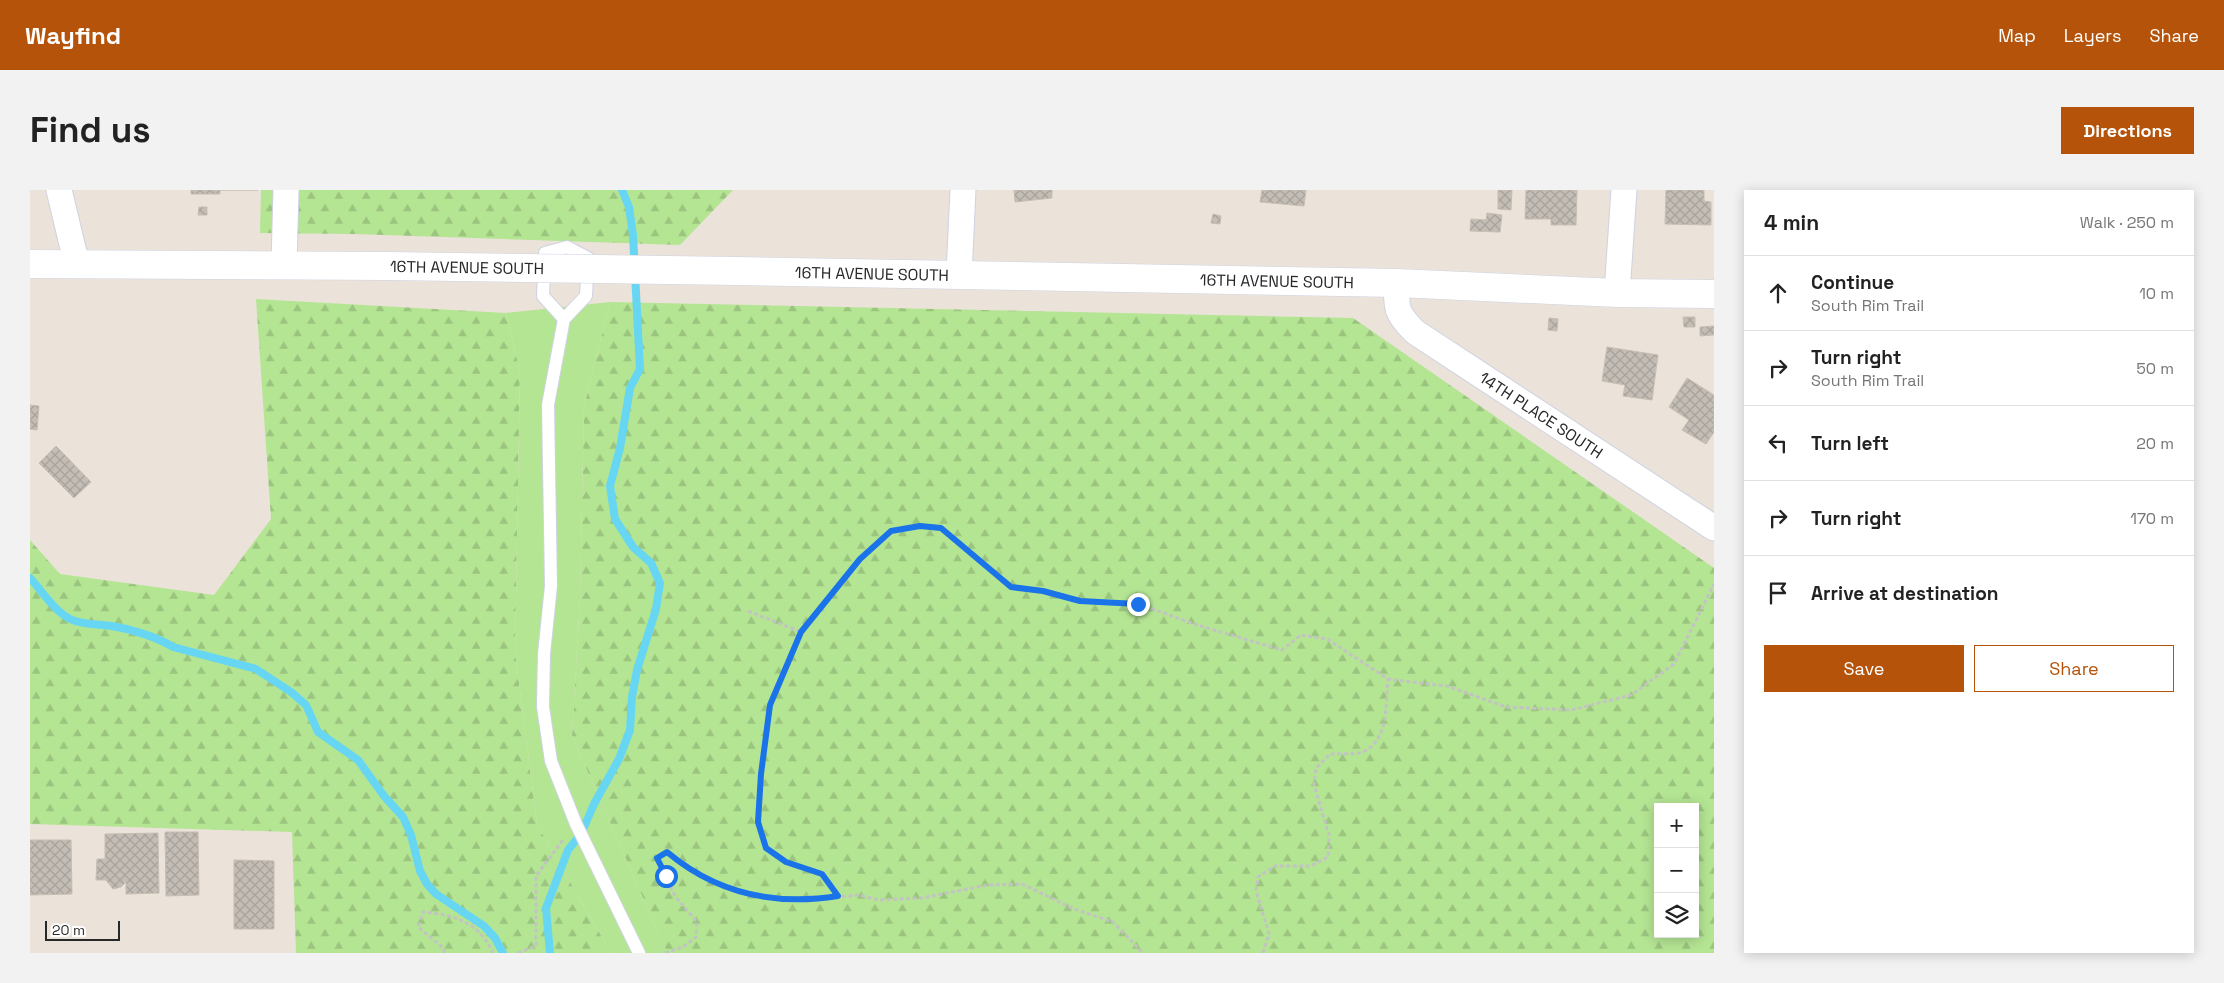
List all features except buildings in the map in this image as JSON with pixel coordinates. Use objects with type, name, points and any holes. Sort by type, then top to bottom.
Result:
[{"type":"main road","name":"16TH AVENUE SOUTH","points":[[30,264],[388,266],[737,271],[1397,283],[1617,293],[1714,294]]},
{"type":"street","points":[[59,190],[77,265]]},
{"type":"street","points":[[284,265],[286,190]]},
{"type":"street","points":[[959,275],[963,190]]},
{"type":"street","points":[[1617,293],[1624,190]]},
{"type":"street","name":"14TH PLACE SOUTH","points":[[1397,283],[1396,307],[1415,332],[1714,528]]},
{"type":"lane","points":[[564,319],[543,296],[545,253],[567,247],[588,258],[586,296],[564,319],[548,405],[551,586],[544,654],[543,707],[551,760],[576,824],[639,953]]},
{"type":"path","points":[[838,896],[822,874],[786,862],[766,848],[758,822],[761,774],[770,705],[801,632],[860,559],[891,531],[920,526],[941,528],[1011,587],[1043,591],[1080,601],[1138,604],[1194,624],[1282,650],[1301,635],[1327,639],[1388,678],[1447,686],[1506,707],[1571,710],[1631,695],[1674,664],[1714,584]]},
{"type":"path","points":[[748,611],[801,632]]},
{"type":"path","points":[[1263,953],[1269,934],[1256,891],[1258,877],[1275,866],[1310,866],[1328,857],[1329,835],[1314,785],[1316,768],[1330,754],[1360,753],[1373,746],[1383,730],[1388,678]]},
{"type":"path","points":[[518,953],[536,946],[536,876],[576,824]]},
{"type":"path","points":[[666,953],[683,947],[696,937],[697,922],[675,896],[657,858],[667,852],[683,866],[741,893],[770,899],[819,899],[859,895],[878,900],[922,898],[1003,883],[1022,884],[1074,909],[1113,922],[1143,953]]},
{"type":"path","points":[[445,953],[442,947],[418,927],[423,912],[439,914],[468,923],[486,938],[493,953]]},
{"type":"green space","points":[[261,190],[733,190],[680,245],[355,234],[260,233]]},
{"type":"green space","points":[[256,299],[506,313],[520,371],[515,652],[537,824],[611,953],[296,953],[292,832],[30,824],[30,540],[60,574],[214,595],[271,519]]},
{"type":"green space","points":[[610,302],[1353,318],[1714,568],[1714,953],[667,953],[572,736],[580,598],[584,406]]},
{"type":"green space","points":[[610,302],[584,406],[580,598],[572,736],[667,953],[611,953],[537,824],[515,652],[520,371],[506,313]]},
{"type":"waterway","points":[[550,953],[546,908],[568,850],[581,834],[594,804],[619,759],[630,730],[632,697],[637,670],[656,609],[660,583],[651,563],[633,547],[615,519],[610,486],[620,448],[630,388],[640,369],[633,235],[629,207],[622,190]]},
{"type":"waterway","points":[[30,578],[54,606],[70,619],[135,631],[173,647],[256,669],[291,692],[306,705],[318,732],[358,760],[384,796],[403,817],[411,835],[420,871],[427,884],[436,894],[484,926],[495,938],[503,953]]},
{"type":"route","points":[[666,876],[657,858],[667,852],[683,866],[741,893],[770,899],[819,899],[838,896],[822,874],[786,862],[766,848],[758,822],[761,774],[770,705],[801,632],[860,559],[891,531],[920,526],[941,528],[1011,587],[1043,591],[1080,601],[1138,604]]}]
